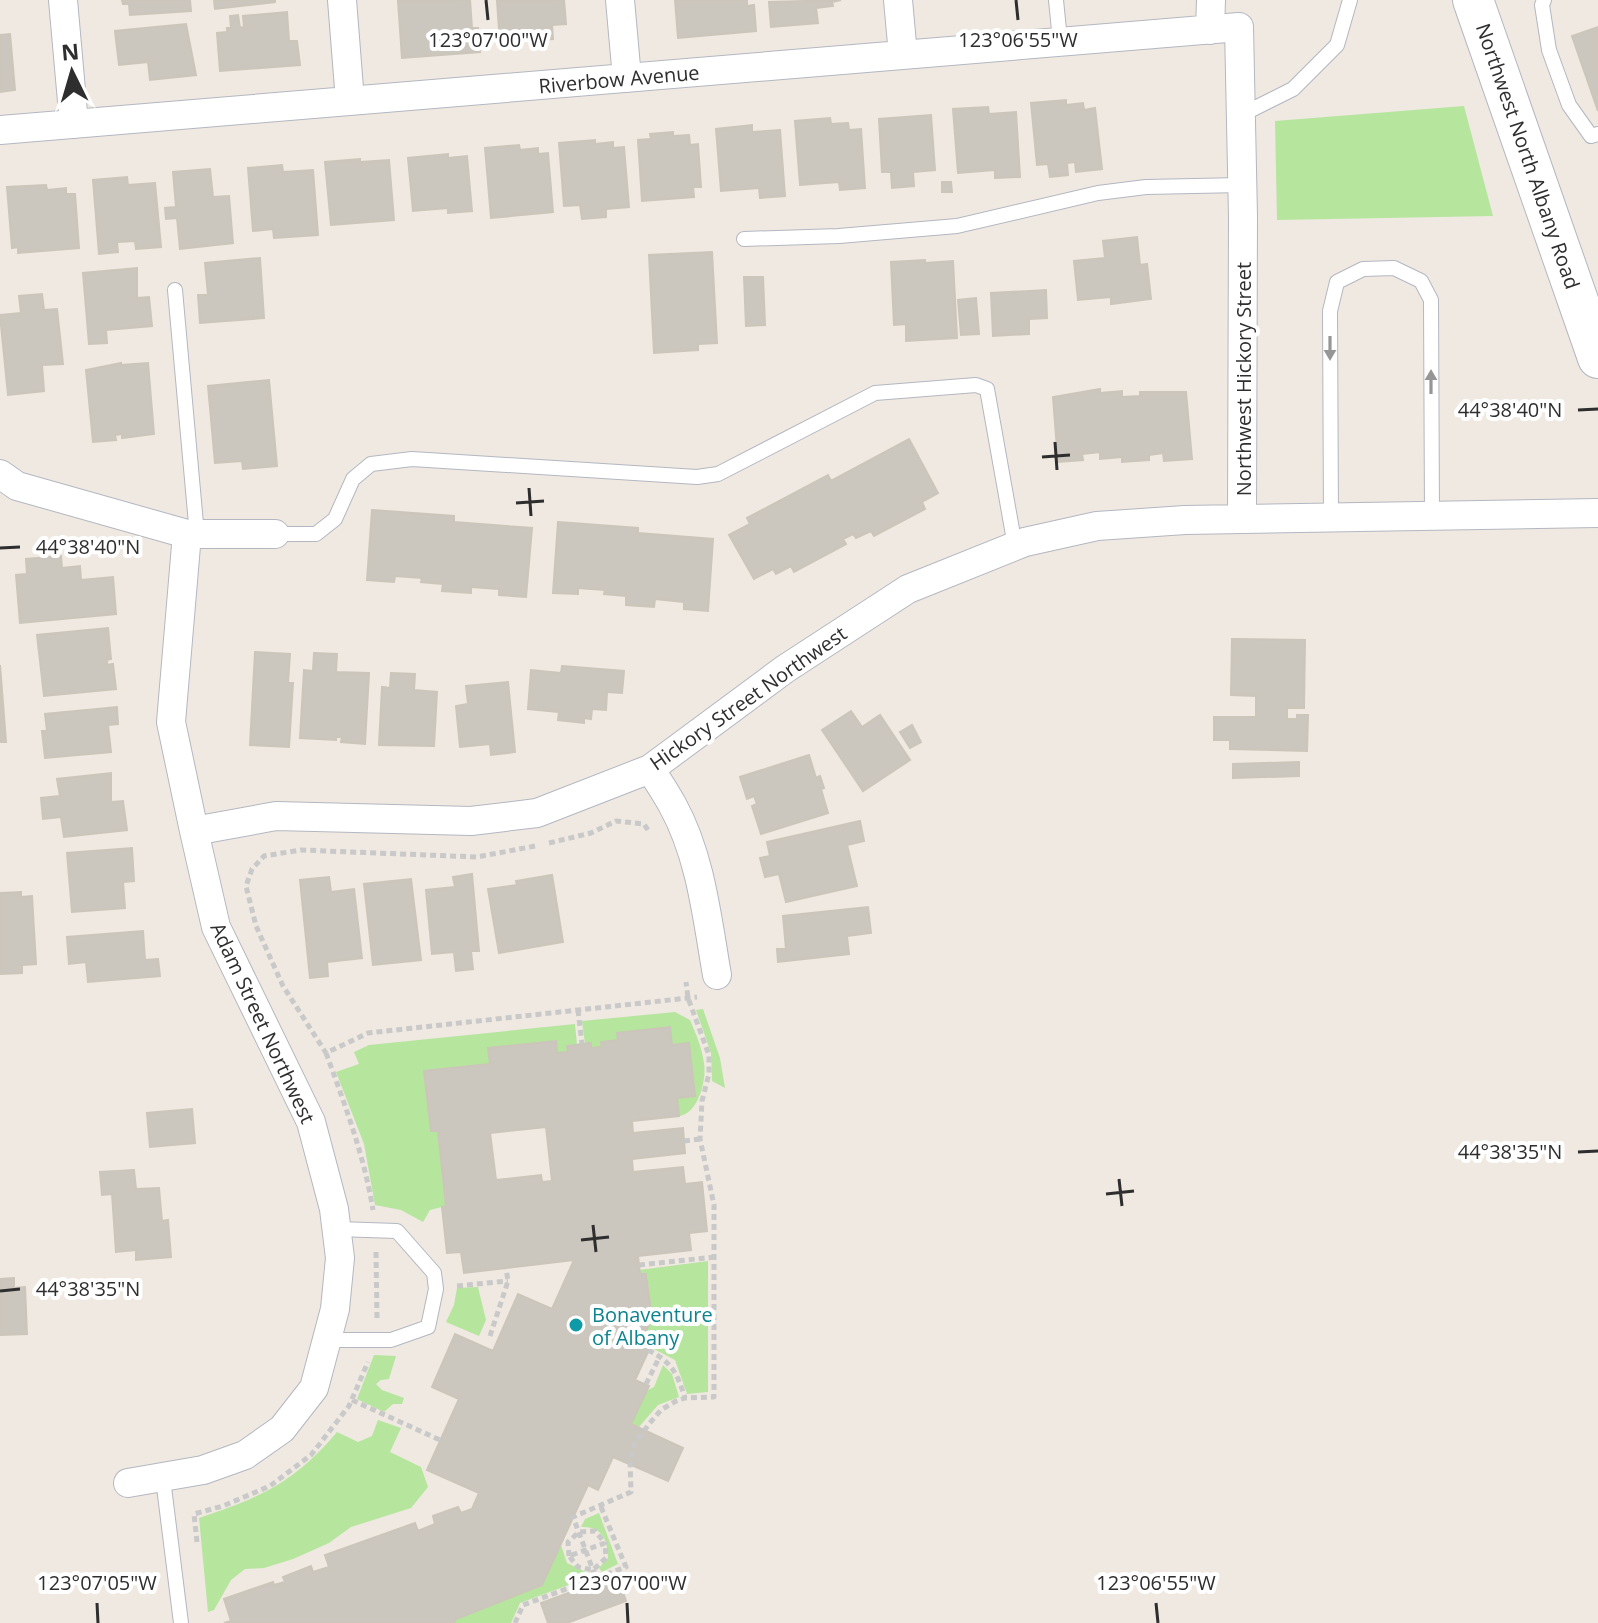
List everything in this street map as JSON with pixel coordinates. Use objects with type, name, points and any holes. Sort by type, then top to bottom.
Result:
[{"type":"main road","name":"Northwest North Albany Road","points":[[1473,0],[1598,358]]},
{"type":"street","points":[[63,0],[74,124]]},
{"type":"street","points":[[342,0],[350,101]]},
{"type":"street","points":[[620,0],[627,78]]},
{"type":"street","points":[[898,0],[903,55]]},
{"type":"street","points":[[1210,30],[1211,0]]},
{"type":"street","name":"Riverbow Avenue","points":[[0,130],[1239,27]]},
{"type":"street","name":"Northwest Hickory Street","points":[[1239,27],[1242,519],[1598,513]]},
{"type":"street","points":[[0,474],[17,486],[192,534],[275,534]]},
{"type":"street","name":"Hickory Street Northwest","points":[[194,831],[276,816],[471,821],[537,813],[650,769],[785,669],[908,589],[1015,546],[1097,526],[1242,519]]},
{"type":"street","name":"Adam Street Northwest","points":[[128,1483],[203,1470],[245,1455],[282,1429],[314,1388],[335,1309],[340,1258],[334,1209],[311,1122],[216,927],[171,722],[192,534]]},
{"type":"street","points":[[650,769],[674,807],[691,849],[703,890],[714,985]]},
{"type":"lane","points":[[1056,0],[1060,40]]},
{"type":"lane","points":[[1241,115],[1293,89],[1337,45],[1350,0]]},
{"type":"lane","points":[[1544,0],[1542,5],[1549,50],[1569,105],[1591,136],[1598,134]]},
{"type":"lane","points":[[744,239],[839,236],[957,226],[1098,193],[1146,187],[1242,185]]},
{"type":"lane","points":[[1331,518],[1330,311],[1337,282],[1363,269],[1394,268],[1421,281],[1431,300],[1432,516]]},
{"type":"lane","points":[[175,290],[192,534]]},
{"type":"lane","points":[[275,534],[316,534],[335,519],[353,479],[371,464],[412,459],[697,477],[718,474],[875,393],[976,385],[987,389],[1015,546]]},
{"type":"lane","points":[[328,1340],[391,1340],[428,1327],[436,1289],[434,1273],[397,1231],[337,1229]]},
{"type":"lane","points":[[163,1479],[181,1623]]},
{"type":"path","points":[[655,840],[644,824],[616,821],[591,833],[477,857],[301,850],[264,856],[252,869],[246,886],[256,926],[283,986],[326,1053],[368,1033],[688,998],[714,985]]},
{"type":"path","points":[[596,1578],[573,1517],[631,1492],[630,1460],[635,1442],[661,1410],[685,1398],[714,1397],[714,1205],[700,1139],[709,1055],[688,998],[685,972]]},
{"type":"path","points":[[578,1009],[582,1044]]},
{"type":"path","points":[[684,1141],[700,1139]]},
{"type":"path","points":[[639,1265],[715,1257]]},
{"type":"path","points":[[490,1336],[508,1281],[506,1268]]},
{"type":"path","points":[[436,1289],[508,1281]]},
{"type":"path","points":[[648,1350],[667,1360],[679,1379],[685,1398]]},
{"type":"path","points":[[646,1384],[660,1356]]},
{"type":"path","points":[[352,1400],[440,1440]]},
{"type":"path","points":[[515,1623],[523,1605],[626,1567],[601,1507]]},
{"type":"path","points":[[595,1531],[605,1543],[606,1558],[593,1570],[578,1567],[569,1556],[568,1542],[579,1532],[595,1531]]},
{"type":"path","points":[[569,1556],[605,1543]]},
{"type":"green space","points":[[1464,106],[1493,216],[1277,220],[1275,121]]},
{"type":"green space","points":[[703,1009],[720,1058],[725,1088],[712,1081],[711,1053],[696,1010]]},
{"type":"green space","points":[[675,1012],[690,1020],[705,1070],[696,1103],[686,1114],[679,1116],[677,1098],[695,1096],[689,1043],[672,1045],[670,1027],[617,1033],[618,1040],[601,1042],[602,1047],[591,1048],[591,1043],[585,1044],[582,1021]]},
{"type":"green space","points":[[575,1024],[577,1045],[567,1046],[568,1052],[557,1053],[555,1041],[488,1048],[490,1064],[424,1071],[431,1131],[438,1131],[446,1206],[430,1210],[423,1222],[401,1210],[375,1205],[364,1144],[336,1072],[359,1064],[354,1052],[369,1045]]},
{"type":"green space","points":[[708,1261],[708,1392],[687,1394],[675,1360],[650,1347],[645,1332],[652,1319],[647,1274],[640,1274],[639,1270]]},
{"type":"green space","points":[[478,1287],[486,1320],[479,1336],[446,1322],[457,1288]]},
{"type":"green space","points":[[374,1355],[396,1356],[389,1379],[376,1384],[382,1390],[404,1398],[402,1404],[393,1404],[384,1412],[357,1399]]},
{"type":"green space","points":[[663,1365],[672,1374],[679,1397],[658,1405],[639,1427],[631,1424],[646,1391],[654,1387]]},
{"type":"green space","points":[[378,1420],[401,1428],[390,1452],[421,1467],[428,1487],[411,1508],[351,1527],[329,1543],[293,1559],[264,1568],[245,1569],[231,1580],[214,1610],[208,1612],[199,1518],[275,1486],[306,1464],[337,1432],[358,1442],[372,1436]]},
{"type":"green space","points":[[599,1513],[618,1564],[602,1572],[599,1568],[608,1558],[605,1540],[598,1531],[581,1527],[585,1519]]},
{"type":"green space","points":[[561,1545],[567,1563],[590,1577],[520,1603],[511,1623],[454,1623],[456,1619],[542,1585]]},
{"type":"building","points":[[122,0],[190,0],[191,11],[130,15],[129,4],[123,4]]},
{"type":"building","points":[[214,0],[275,0],[275,2],[215,9]]},
{"type":"building","points":[[470,0],[472,28],[478,28],[480,52],[402,58],[398,1]]},
{"type":"building","points":[[564,0],[566,24],[552,25],[553,39],[500,43],[497,1]]},
{"type":"building","points":[[675,0],[747,0],[747,6],[754,5],[756,31],[678,38]]},
{"type":"building","points":[[841,0],[832,2],[833,6],[816,8],[818,23],[771,27],[769,2]]},
{"type":"building","points":[[287,12],[289,41],[297,41],[300,65],[220,71],[217,33],[227,32],[227,28],[231,28],[230,16],[238,15],[240,28],[244,27],[243,16]]},
{"type":"building","points":[[186,24],[196,75],[150,80],[148,62],[119,65],[115,31]]},
{"type":"building","points":[[1598,27],[1598,111],[1572,36]]},
{"type":"building","points":[[10,34],[15,90],[0,92],[0,35]]},
{"type":"building","points":[[1066,100],[1066,105],[1083,103],[1084,110],[1095,108],[1102,169],[1076,172],[1075,162],[1067,163],[1068,175],[1050,177],[1048,164],[1037,165],[1031,103]]},
{"type":"building","points":[[988,107],[989,114],[1016,112],[1020,177],[995,178],[995,170],[958,173],[953,109]]},
{"type":"building","points":[[931,115],[935,170],[913,172],[914,186],[892,188],[891,172],[882,172],[879,119]]},
{"type":"building","points":[[830,118],[831,124],[848,123],[849,130],[861,129],[865,188],[840,190],[839,182],[800,185],[795,121]]},
{"type":"building","points":[[752,125],[752,132],[780,130],[785,196],[760,198],[759,188],[721,191],[716,129]]},
{"type":"building","points":[[673,132],[673,136],[689,135],[690,145],[698,144],[701,187],[693,187],[694,197],[642,201],[638,140],[651,139],[650,134]]},
{"type":"building","points":[[595,140],[595,144],[613,142],[613,148],[624,147],[629,207],[606,209],[606,217],[582,219],[580,205],[564,206],[559,143]]},
{"type":"building","points":[[519,145],[520,150],[538,148],[538,154],[548,153],[553,212],[491,218],[485,148]]},
{"type":"building","points":[[448,154],[448,158],[467,156],[472,211],[448,213],[448,208],[413,211],[408,158]]},
{"type":"building","points":[[360,159],[360,162],[389,160],[394,220],[331,225],[325,162]]},
{"type":"building","points":[[282,165],[283,172],[313,170],[318,235],[274,238],[273,229],[253,231],[248,168]]},
{"type":"building","points":[[210,169],[213,197],[229,196],[233,243],[180,249],[177,218],[166,219],[165,208],[176,207],[173,172]]},
{"type":"building","points":[[127,177],[128,185],[155,183],[161,247],[136,249],[135,241],[117,242],[118,252],[99,254],[93,180]]},
{"type":"building","points":[[942,182],[951,182],[952,192],[942,192]]},
{"type":"building","points":[[46,185],[47,190],[66,188],[66,194],[75,194],[79,248],[18,253],[18,247],[12,248],[7,187]]},
{"type":"building","points":[[1137,237],[1140,265],[1147,264],[1151,299],[1111,304],[1111,297],[1078,300],[1074,261],[1105,258],[1103,241]]},
{"type":"building","points":[[712,252],[717,343],[698,344],[698,350],[654,353],[649,255]]},
{"type":"building","points":[[260,258],[264,318],[200,323],[198,295],[208,295],[205,263]]},
{"type":"building","points":[[925,260],[925,263],[953,261],[957,338],[906,341],[906,324],[894,325],[891,262]]},
{"type":"building","points":[[137,268],[137,298],[149,297],[152,326],[106,330],[107,343],[89,344],[83,273]]},
{"type":"building","points":[[744,277],[763,277],[765,325],[746,326]]},
{"type":"building","points":[[1046,290],[1047,318],[1029,319],[1029,334],[993,336],[991,293]]},
{"type":"building","points":[[42,294],[44,310],[57,309],[63,364],[42,365],[44,391],[8,395],[0,315],[21,313],[19,296]]},
{"type":"building","points":[[976,298],[979,334],[961,335],[958,300]]},
{"type":"building","points":[[121,363],[148,363],[154,434],[122,438],[122,434],[115,435],[116,440],[93,442],[86,370]]},
{"type":"building","points":[[269,380],[277,466],[243,469],[242,461],[215,463],[208,386]]},
{"type":"building","points":[[1100,389],[1100,393],[1122,391],[1122,397],[1140,396],[1140,392],[1186,392],[1192,459],[1164,461],[1163,453],[1149,455],[1149,460],[1122,462],[1122,457],[1100,459],[1100,452],[1082,454],[1083,460],[1058,462],[1053,397]]},
{"type":"building","points":[[909,439],[938,493],[922,502],[925,509],[874,536],[871,531],[856,538],[853,534],[843,539],[846,544],[794,572],[791,566],[776,574],[773,569],[754,579],[729,535],[750,524],[747,518],[828,475],[831,481]]},
{"type":"building","points":[[372,510],[454,516],[454,522],[532,528],[526,597],[499,595],[499,589],[471,587],[471,593],[442,591],[443,584],[421,582],[422,578],[395,576],[394,582],[367,580]]},
{"type":"building","points":[[558,522],[638,528],[638,533],[713,539],[708,611],[684,609],[684,602],[655,599],[654,607],[626,605],[626,596],[604,594],[605,590],[578,588],[578,594],[553,593]]},
{"type":"building","points":[[61,556],[62,568],[80,566],[81,580],[113,577],[116,614],[20,623],[16,575],[27,574],[26,559]]},
{"type":"building","points":[[108,628],[111,659],[107,660],[107,665],[113,664],[116,689],[44,696],[37,635]]},
{"type":"building","points":[[1232,639],[1305,640],[1304,708],[1287,708],[1287,719],[1308,715],[1307,751],[1230,749],[1230,740],[1214,740],[1214,717],[1256,717],[1256,696],[1231,695]]},
{"type":"building","points":[[255,652],[290,654],[288,683],[293,683],[289,747],[250,745]]},
{"type":"building","points":[[314,653],[337,654],[336,672],[369,673],[365,744],[341,742],[342,737],[336,737],[336,740],[300,738],[304,670],[313,671]]},
{"type":"building","points":[[0,665],[6,742],[0,742]]},
{"type":"building","points":[[562,666],[624,671],[622,693],[607,692],[606,710],[592,709],[591,719],[584,718],[584,723],[558,720],[559,712],[528,709],[531,670],[561,673]]},
{"type":"building","points":[[391,673],[415,674],[414,690],[437,692],[434,746],[379,745],[382,687],[390,688]]},
{"type":"building","points":[[508,682],[515,752],[491,755],[490,744],[460,747],[456,706],[468,704],[466,686]]},
{"type":"building","points":[[117,707],[118,724],[108,725],[111,752],[45,758],[42,731],[47,731],[45,714]]},
{"type":"building","points":[[851,711],[862,727],[880,715],[910,760],[863,791],[822,730]]},
{"type":"building","points":[[912,725],[921,742],[910,748],[900,732]]},
{"type":"building","points":[[809,755],[816,778],[820,776],[824,788],[821,789],[828,813],[761,834],[752,806],[757,804],[754,796],[747,799],[740,777]]},
{"type":"building","points":[[1299,762],[1299,776],[1233,778],[1233,764]]},
{"type":"building","points":[[111,773],[111,802],[123,801],[127,830],[64,837],[61,817],[43,819],[41,798],[60,796],[57,779]]},
{"type":"building","points":[[860,821],[864,841],[847,845],[857,886],[786,902],[779,874],[765,877],[760,858],[770,856],[767,842]]},
{"type":"building","points":[[132,848],[134,881],[123,882],[125,908],[72,912],[67,853]]},
{"type":"building","points":[[472,874],[479,951],[471,951],[473,969],[456,971],[454,952],[432,954],[426,890],[455,887],[453,877]]},
{"type":"building","points":[[552,875],[563,942],[499,953],[488,889]]},
{"type":"building","points":[[329,877],[331,892],[354,889],[362,958],[327,962],[328,976],[310,978],[300,880]]},
{"type":"building","points":[[411,879],[421,960],[373,965],[364,884]]},
{"type":"building","points":[[21,892],[21,897],[32,896],[36,964],[22,965],[22,973],[0,974],[0,893]]},
{"type":"building","points":[[868,907],[871,933],[847,936],[849,954],[778,962],[777,949],[786,949],[783,916]]},
{"type":"building","points":[[143,931],[145,960],[158,959],[160,976],[88,982],[86,962],[69,964],[67,937]]},
{"type":"building","name":"Bonaventure of Albany","points":[[670,1027],[672,1045],[689,1043],[695,1096],[677,1098],[679,1116],[632,1121],[633,1133],[683,1128],[685,1153],[632,1159],[633,1172],[683,1167],[685,1184],[702,1182],[707,1231],[689,1233],[691,1250],[638,1256],[640,1274],[646,1274],[652,1319],[645,1332],[655,1337],[635,1380],[649,1386],[631,1424],[683,1448],[668,1481],[613,1457],[598,1490],[588,1485],[542,1585],[456,1619],[454,1623],[224,1623],[231,1621],[224,1599],[273,1582],[274,1585],[285,1582],[283,1577],[311,1566],[313,1572],[329,1567],[325,1555],[415,1523],[418,1531],[435,1524],[433,1516],[458,1507],[461,1513],[472,1509],[479,1493],[427,1470],[459,1399],[432,1387],[455,1334],[493,1351],[518,1294],[552,1309],[574,1260],[464,1273],[461,1252],[447,1253],[442,1207],[446,1206],[438,1131],[431,1131],[424,1071],[490,1064],[488,1048],[556,1041],[557,1053],[568,1052],[567,1046],[591,1043],[591,1048],[602,1047],[601,1042],[618,1040],[617,1033]],"holes":[[[546,1127],[552,1181],[542,1182],[541,1175],[496,1180],[490,1133]]]},
{"type":"building","points":[[192,1109],[195,1143],[150,1147],[147,1113]]},
{"type":"building","points":[[134,1170],[136,1189],[159,1188],[162,1221],[168,1220],[171,1257],[136,1260],[136,1250],[116,1252],[112,1194],[102,1195],[100,1172]]},
{"type":"building","points":[[14,1278],[14,1288],[25,1287],[27,1334],[0,1335],[0,1279]]},
{"type":"building","points":[[617,1575],[626,1601],[567,1623],[548,1623],[541,1603]]},
{"type":"place","name":"Bonaventure of Albany","points":[[576,1325]]}]
